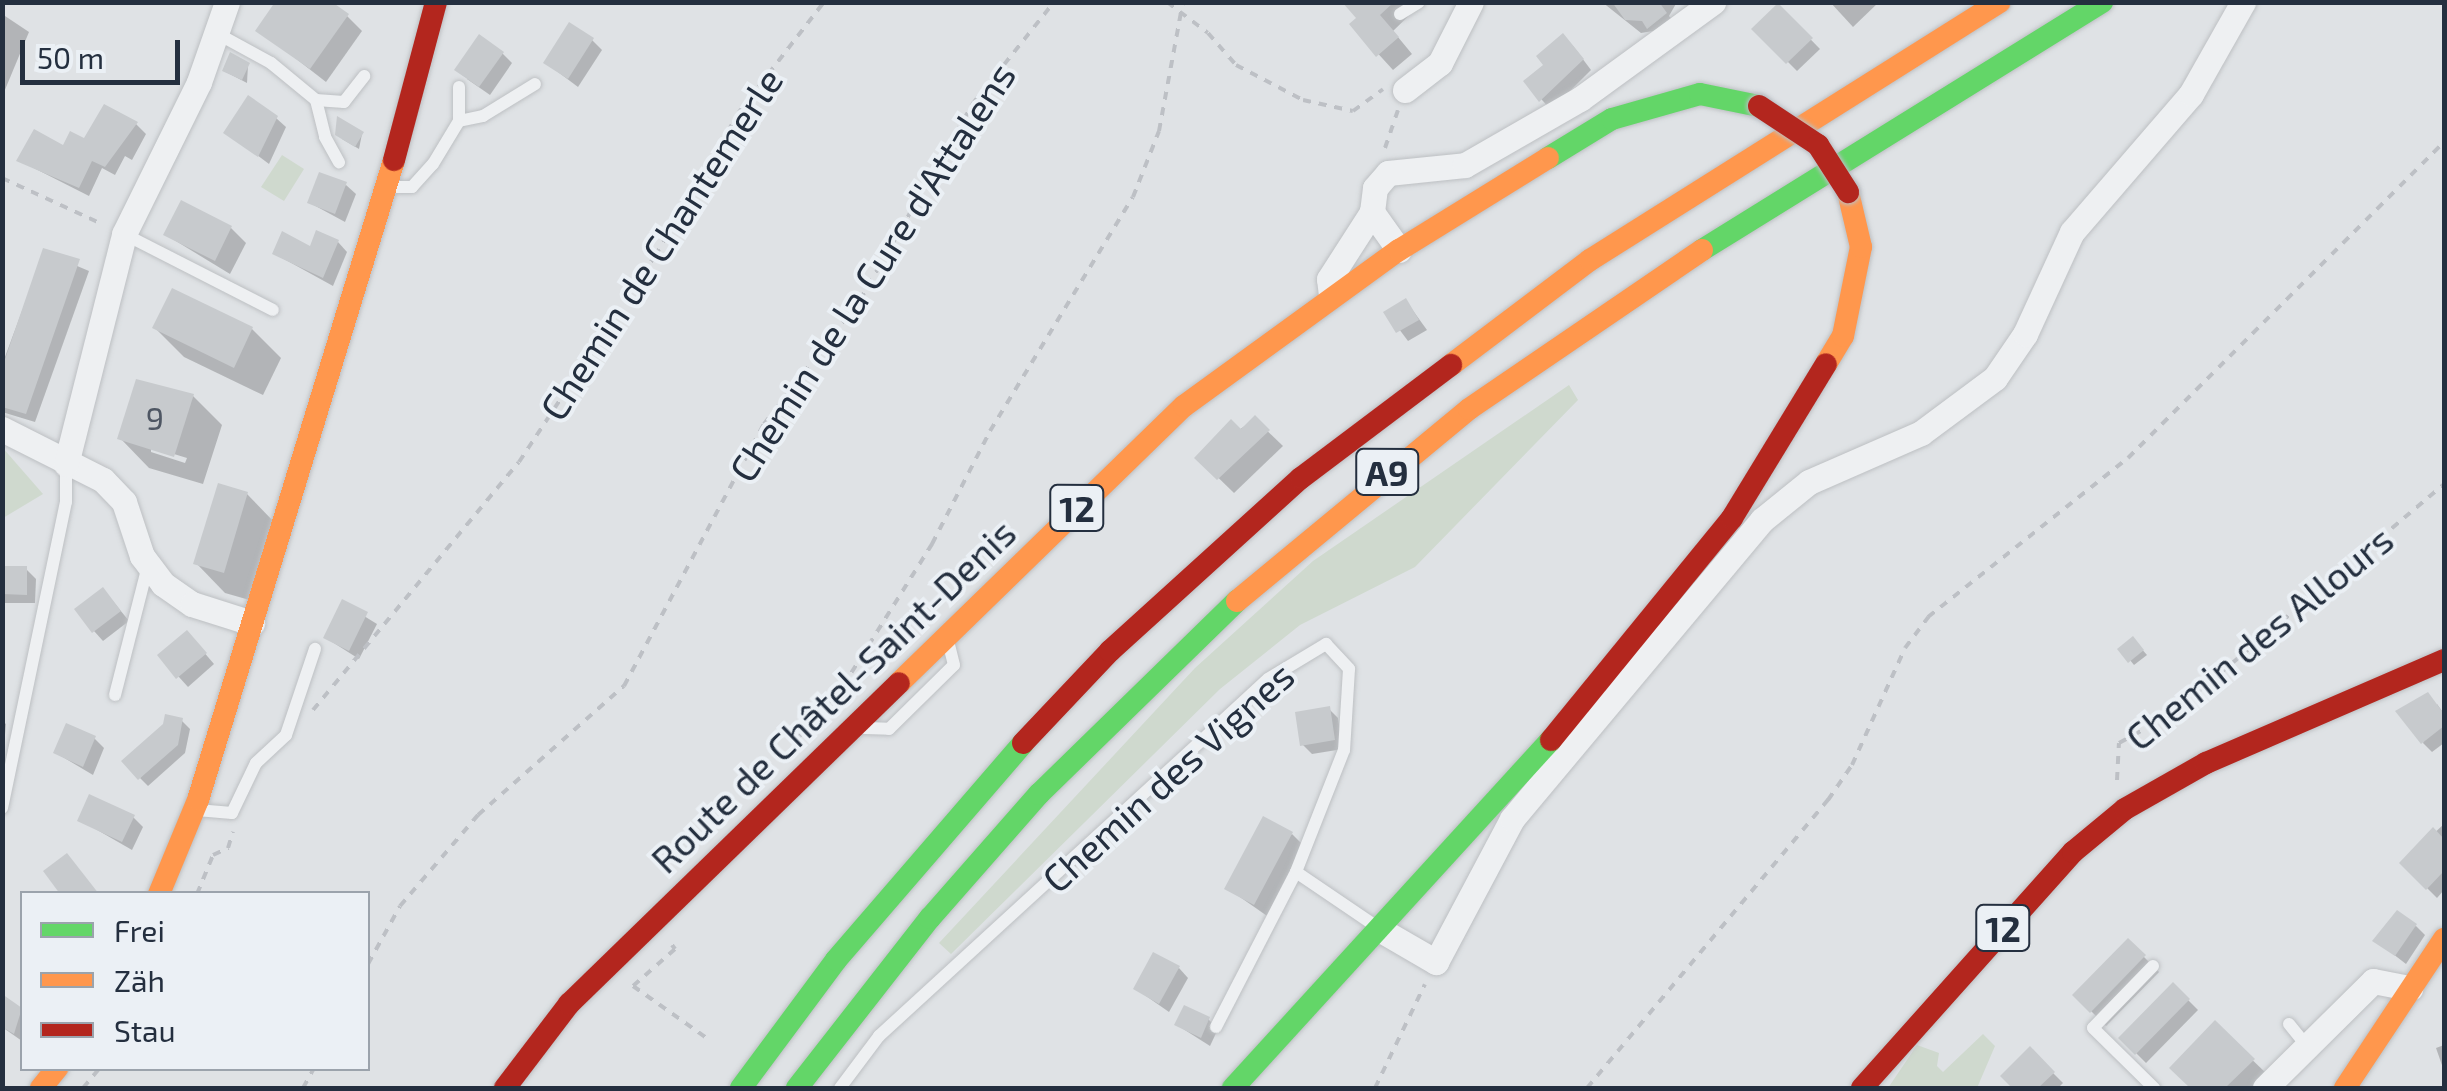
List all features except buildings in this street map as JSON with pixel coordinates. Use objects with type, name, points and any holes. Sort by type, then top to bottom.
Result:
[{"type":"main road","points":[[160,891],[194,810],[386,188],[436,2]]},
{"type":"main road","name":"A9","points":[[740,1088],[846,947],[1016,749],[1170,594],[1301,478],[1590,260],[2000,2]]},
{"type":"main road","name":"A9","points":[[798,1088],[930,918],[1039,794],[1203,631],[1334,516],[1483,399],[1654,280],[2102,2]]},
{"type":"main road","name":"Route de Châtel-Saint-Denis","points":[[505,1088],[569,1004],[1184,406],[1399,250],[1640,106],[1700,94],[1759,106],[1818,145],[1848,192],[1862,247],[1858,288],[1844,336],[1808,404],[1732,518],[1626,654],[1233,1088]]},
{"type":"main road","name":"12","points":[[1862,1088],[2074,852],[2124,809],[2206,763],[2444,660]]},
{"type":"main road","points":[[2345,1088],[2444,940]]},
{"type":"street","points":[[66,464],[118,231],[218,34],[227,2]]},
{"type":"street","points":[[1405,90],[1440,63],[1471,2]]},
{"type":"street","points":[[1331,296],[1329,279],[1372,212],[1375,188],[1388,173],[1465,164],[1580,100],[1713,2]]},
{"type":"street","points":[[1379,929],[1436,962],[1512,819],[1762,520],[1809,482],[1921,433],[2005,366],[2072,232],[2190,94],[2243,2]]},
{"type":"street","points":[[1372,212],[1399,250]]},
{"type":"street","points":[[2,430],[102,480],[124,502],[148,566],[192,604],[252,622]]},
{"type":"street","points":[[2265,1088],[2373,981],[2410,988]]},
{"type":"lane","points":[[1400,14],[1418,2]]},
{"type":"lane","points":[[218,34],[271,64],[316,100],[344,102],[364,76]]},
{"type":"lane","points":[[459,120],[483,116],[535,84]]},
{"type":"lane","points":[[386,188],[412,187],[459,120],[460,87]]},
{"type":"lane","points":[[316,100],[324,137],[339,162]]},
{"type":"lane","points":[[118,231],[273,310]]},
{"type":"lane","points":[[3,803],[63,518],[66,464]]},
{"type":"lane","points":[[115,695],[148,566]]},
{"type":"lane","name":"Chemin des Vignes","points":[[840,1088],[879,1036],[1216,726],[1268,679],[1326,644],[1349,669],[1344,750],[1296,872],[1216,1027]]},
{"type":"lane","points":[[194,810],[232,812],[256,763],[286,734],[315,649]]},
{"type":"lane","points":[[1296,872],[1379,929]]},
{"type":"lane","points":[[2153,966],[2092,1028],[2154,1088]]},
{"type":"lane","points":[[2289,1024],[2306,1045]]},
{"type":"path","name":"Chemin de Chantemerle","points":[[286,734],[327,698],[535,438],[656,256],[739,112],[824,2]]},
{"type":"path","name":"Chemin de la Cure d'Attalens","points":[[370,960],[400,906],[478,814],[624,686],[764,424],[860,300],[974,102],[1054,2]]},
{"type":"path","points":[[1167,2],[1236,65],[1303,100],[1353,111],[1386,87],[1405,90],[1385,147]]},
{"type":"path","points":[[812,768],[797,739],[843,686],[932,544],[999,416],[1133,197],[1160,130],[1183,2]]},
{"type":"path","points":[[1587,1088],[1852,765],[1906,648],[1928,617],[2128,458],[2444,142]]},
{"type":"path","points":[[2,178],[118,231]]},
{"type":"path","name":"Chemin des Allours","points":[[2124,809],[2113,767],[2119,743],[2172,714],[2444,484]]},
{"type":"path","points":[[198,891],[218,851],[228,848],[232,812]]},
{"type":"path","points":[[652,923],[675,949],[633,986],[711,1041]]},
{"type":"path","points":[[1375,1088],[1436,962]]},
{"type":"shaded area","points":[[282,155],[304,169],[284,201],[261,187]]},
{"type":"shaded area","points":[[1569,385],[1578,400],[1415,567],[1300,625],[1220,689],[951,954],[939,943],[1195,668],[1313,561]]},
{"type":"shaded area","points":[[2,447],[43,494],[3,518],[2,518]]},
{"type":"shaded area","points":[[1983,1034],[1995,1046],[1977,1088],[1888,1088],[1917,1045],[1939,1053],[1937,1066],[1943,1072]]},
{"type":"traffic: fast","points":[[1702,250],[2102,2]]},
{"type":"traffic: fast","points":[[1548,158],[1612,119],[1700,94],[1759,106]]},
{"type":"traffic: fast","points":[[797,1088],[930,918],[1039,794],[1237,601]]},
{"type":"traffic: fast","points":[[1233,1088],[1551,740]]},
{"type":"traffic: fast","points":[[741,1088],[836,960],[1023,743]]},
{"type":"traffic: slow","points":[[1451,365],[1590,260],[2000,2]]},
{"type":"traffic: slow","points":[[899,683],[1184,406],[1399,250],[1548,158]]},
{"type":"traffic: slow","points":[[160,891],[198,800],[394,160]]},
{"type":"traffic: slow","points":[[1826,364],[1843,336],[1861,247],[1848,192]]},
{"type":"traffic: slow","points":[[1237,601],[1469,409],[1702,250]]},
{"type":"traffic: slow","points":[[2345,1088],[2444,939]]},
{"type":"traffic: slow","points":[[41,1088],[55,1071]]},
{"type":"traffic: jam","points":[[394,160],[436,2]]},
{"type":"traffic: jam","points":[[1759,106],[1818,145],[1848,192]]},
{"type":"traffic: jam","points":[[1551,740],[1732,518],[1826,364]]},
{"type":"traffic: jam","points":[[1023,743],[1110,651],[1301,478],[1451,365]]},
{"type":"traffic: jam","points":[[1862,1088],[2073,852],[2125,809],[2206,763],[2444,660]]},
{"type":"traffic: jam","points":[[505,1088],[569,1004],[899,683]]}]
